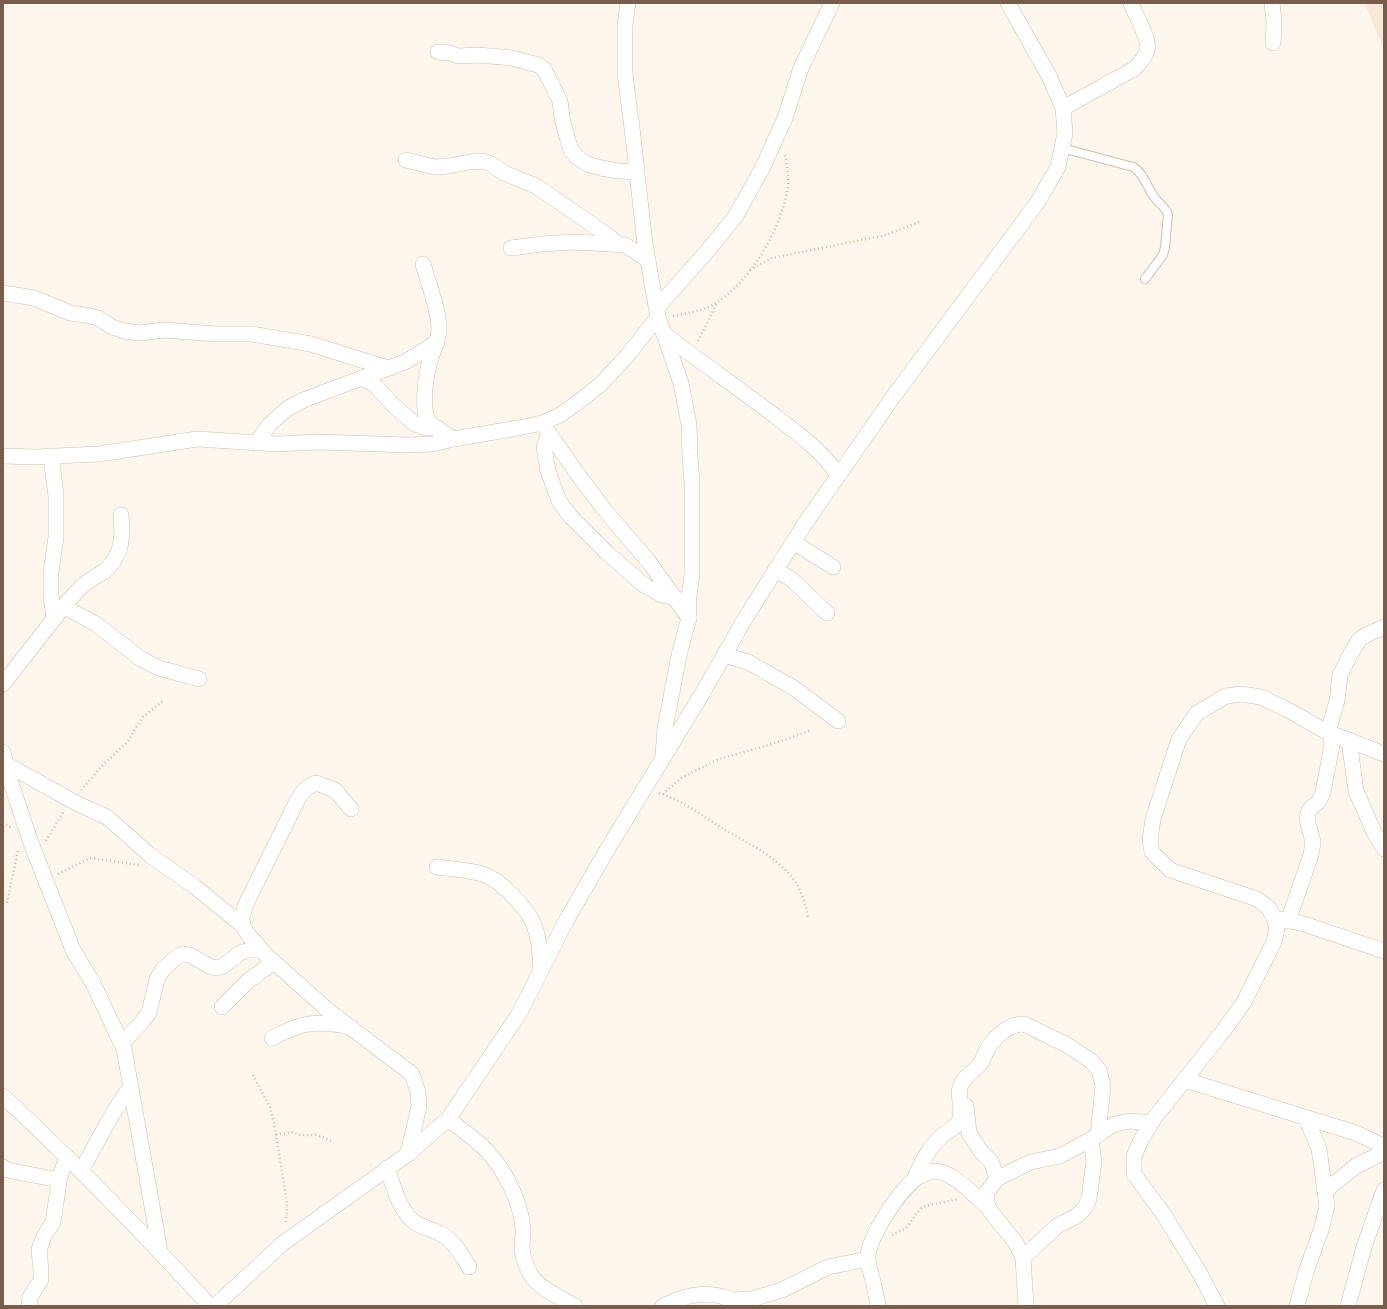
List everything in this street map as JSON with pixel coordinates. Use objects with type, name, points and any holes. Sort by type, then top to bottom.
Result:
[{"type":"street","points":[[628,3],[625,74],[645,244],[659,320],[681,383],[689,425],[692,482],[692,574],[689,597],[689,618],[680,651],[665,728],[663,758]]},
{"type":"street","points":[[3,456],[100,454],[197,439],[278,444],[318,442],[409,445],[433,444],[453,439],[518,428],[545,428],[601,384],[627,356],[659,320],[709,249],[735,217],[762,169],[785,118],[801,68],[832,3]]},
{"type":"street","points":[[3,1096],[67,1157],[160,1251],[206,1304],[282,1244],[408,1154],[448,1119],[519,1014],[566,922],[775,570],[838,475],[962,303],[1038,203],[1058,167],[1065,133],[1063,108],[1049,76],[1008,3]]},
{"type":"street","points":[[1063,108],[1134,69],[1142,61],[1147,53],[1147,41],[1131,3]]},
{"type":"street","points":[[1272,3],[1274,21],[1273,43]]},
{"type":"street","points":[[438,52],[450,53],[458,56],[478,55],[512,58],[538,65],[544,69],[560,101],[562,118],[567,137],[571,150],[577,157],[587,164],[601,168],[637,172]]},
{"type":"street","points":[[406,160],[435,167],[483,161],[491,164],[504,173],[536,186],[607,235],[617,244]]},
{"type":"street","points":[[510,248],[574,242],[617,244],[625,245],[648,260]]},
{"type":"street","points":[[423,264],[439,321],[437,342],[427,374],[425,407],[429,421],[453,439]]},
{"type":"street","points":[[3,293],[34,298],[70,313],[98,318],[112,327],[124,331],[140,333],[164,330],[216,334],[252,334],[310,344],[387,368]]},
{"type":"street","points":[[659,320],[692,355],[755,400],[816,448],[829,461],[838,475]]},
{"type":"street","points":[[256,443],[270,424],[288,408],[306,399],[405,362],[437,342]]},
{"type":"street","points":[[362,378],[375,385],[393,405],[415,424],[426,428],[438,428]]},
{"type":"street","points":[[545,428],[544,447],[548,471],[559,501],[571,517],[607,553],[644,586],[662,595],[676,598]]},
{"type":"street","points":[[545,428],[607,513],[649,562],[689,618]]},
{"type":"street","points":[[51,456],[56,496],[56,537],[51,572],[51,596],[54,619]]},
{"type":"street","points":[[3,684],[82,586],[105,571],[113,562],[119,551],[121,542],[121,515]]},
{"type":"street","points":[[793,542],[833,567]]},
{"type":"street","points":[[775,570],[790,578],[827,613]]},
{"type":"street","points":[[64,607],[96,624],[141,659],[159,668],[199,679]]},
{"type":"street","points":[[1217,1306],[1199,1272],[1164,1215],[1134,1174],[1134,1156],[1151,1123],[1224,1030],[1244,1002],[1274,942],[1281,919],[1311,855],[1312,842],[1307,819],[1309,810],[1319,801],[1323,792],[1332,745],[1329,732],[1337,701],[1340,675],[1359,640],[1364,636],[1384,627]]},
{"type":"street","points":[[724,654],[748,662],[794,688],[838,721]]},
{"type":"street","points":[[1384,754],[1329,732],[1261,697],[1240,694],[1226,696],[1197,713],[1179,739],[1154,819],[1150,840],[1152,852],[1170,870],[1257,899],[1281,919],[1304,924],[1384,952]]},
{"type":"street","points":[[1349,740],[1356,791],[1368,820],[1384,849]]},
{"type":"street","points":[[4,758],[72,801],[107,817],[151,856],[194,886],[243,926],[261,950],[330,1012],[412,1074],[418,1092],[419,1106],[408,1154]]},
{"type":"street","points":[[4,758],[35,854],[73,950],[93,983],[124,1049],[160,1251]]},
{"type":"street","points":[[243,926],[242,917],[246,904],[302,792],[308,786],[316,783],[325,785],[335,790],[351,809]]},
{"type":"street","points":[[437,867],[484,874],[509,892],[533,921],[537,932],[541,971]]},
{"type":"street","points":[[122,1043],[149,1013],[157,979],[163,969],[177,957],[182,954],[190,956],[211,967],[218,968],[224,966],[240,953],[249,950],[261,950]]},
{"type":"street","points":[[222,1007],[248,981],[274,962]]},
{"type":"street","points":[[272,1038],[298,1026],[313,1023],[350,1027]]},
{"type":"street","points":[[914,1180],[932,1147],[944,1134],[954,1128],[959,1122],[961,1112],[960,1093],[963,1081],[982,1063],[984,1054],[995,1039],[1012,1025],[1024,1024],[1067,1045],[1091,1061],[1099,1070],[1103,1086],[1095,1137],[1094,1162],[1089,1198],[1086,1206],[1081,1212],[1075,1217],[1057,1226],[1023,1258]]},
{"type":"street","points":[[1185,1080],[1356,1133],[1381,1145],[1384,1148]]},
{"type":"street","points":[[81,1171],[113,1113],[131,1086]]},
{"type":"street","points":[[960,1093],[966,1105],[969,1133],[982,1153],[990,1160],[997,1179]]},
{"type":"street","points":[[1297,1306],[1306,1272],[1322,1227],[1327,1206],[1319,1149],[1306,1118]]},
{"type":"street","points":[[448,1119],[482,1146],[499,1166],[510,1185],[520,1208],[524,1229],[523,1256],[530,1275],[543,1287],[575,1306]]},
{"type":"street","points":[[989,1209],[986,1203],[987,1192],[997,1179],[1008,1173],[1031,1162],[1060,1156],[1115,1124],[1130,1120],[1151,1123]]},
{"type":"street","points":[[1325,1191],[1356,1166],[1384,1152]]},
{"type":"street","points":[[29,1306],[30,1296],[40,1280],[41,1270],[39,1250],[44,1236],[52,1222],[59,1180],[67,1157]]},
{"type":"street","points":[[3,1167],[7,1170],[59,1180]]},
{"type":"street","points":[[388,1168],[398,1199],[409,1218],[421,1227],[440,1233],[450,1239],[469,1267]]},
{"type":"street","points":[[878,1306],[868,1254],[874,1235],[892,1205],[914,1180],[918,1176],[934,1171],[946,1174],[972,1193],[989,1209],[1016,1243],[1023,1258],[1026,1306]]},
{"type":"street","points":[[1348,1306],[1364,1247],[1384,1190]]},
{"type":"street","points":[[663,1306],[687,1296],[708,1294],[726,1297],[737,1303],[782,1290],[828,1267],[868,1254]]},
{"type":"lane","points":[[1062,148],[1133,167],[1138,170],[1150,192],[1167,210],[1168,215],[1165,247],[1162,255],[1145,278]]},
{"type":"path","points":[[659,320],[706,308],[717,302],[731,291],[749,271],[760,255],[781,216],[788,190],[787,168],[784,153]]},
{"type":"path","points":[[749,271],[772,258],[886,235],[922,221]]},
{"type":"path","points":[[692,355],[717,302]]},
{"type":"path","points":[[35,854],[43,846],[72,801],[87,782],[130,740],[140,721],[164,700]]},
{"type":"path","points":[[664,794],[681,778],[719,758],[769,745],[812,730]]},
{"type":"path","points":[[645,788],[664,794],[690,808],[775,860],[791,876],[801,892],[806,906],[808,920]]},
{"type":"path","points":[[7,903],[19,847]]},
{"type":"path","points":[[45,879],[90,858],[138,865],[162,863]]},
{"type":"path","points":[[253,1075],[270,1107],[276,1135],[286,1196],[287,1212],[282,1244]]},
{"type":"path","points":[[276,1135],[291,1132],[301,1135],[317,1135],[334,1142]]},
{"type":"path","points":[[868,1254],[906,1228],[923,1207],[930,1204],[964,1198],[972,1193]]},
{"type":"shaded area","points":[[1364,3],[1384,3],[1384,48]]}]
